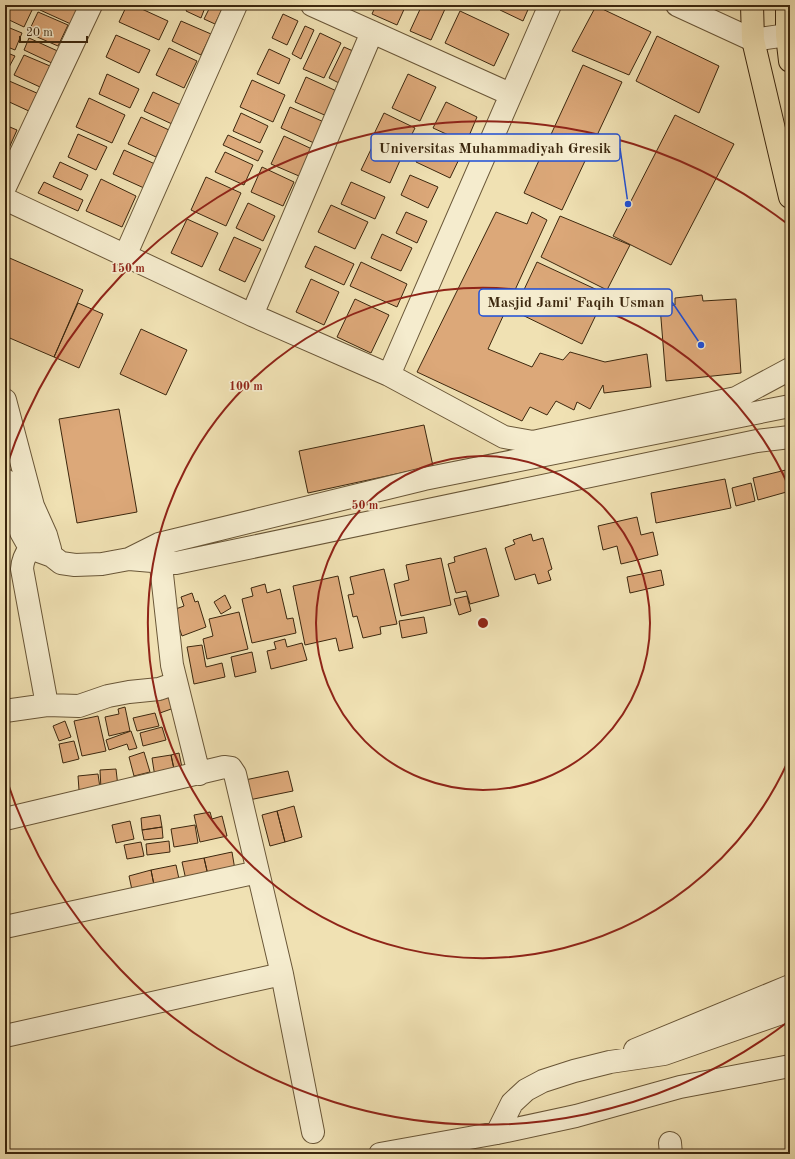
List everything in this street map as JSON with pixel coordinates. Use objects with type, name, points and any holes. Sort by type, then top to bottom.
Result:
[{"type":"main road","points":[[752,5],[753,40],[790,197]]},
{"type":"main road","points":[[787,5],[787,35],[790,61]]},
{"type":"street","points":[[5,187],[91,5]]},
{"type":"street","points":[[125,256],[236,5]]},
{"type":"street","points":[[312,5],[510,94]]},
{"type":"street","points":[[390,375],[510,94],[550,5]]},
{"type":"street","points":[[677,5],[753,40],[787,35]]},
{"type":"street","points":[[252,315],[372,32]]},
{"type":"street","points":[[5,199],[252,315],[390,375],[504,437],[533,442],[736,398],[790,369]]},
{"type":"street","points":[[5,400],[33,506],[38,541],[22,562],[22,569],[47,705]]},
{"type":"street","points":[[5,480],[21,532],[38,541],[52,556],[61,562],[75,565],[102,564],[160,553],[424,479],[790,406]]},
{"type":"street","points":[[160,553],[176,562],[757,441],[790,437]]},
{"type":"street","points":[[424,479],[428,509]]},
{"type":"street","points":[[160,553],[172,665],[199,774]]},
{"type":"street","points":[[5,710],[47,705],[79,706],[108,696],[159,689],[176,683]]},
{"type":"street","points":[[5,819],[228,767],[234,772],[282,974],[313,1132]]},
{"type":"street","points":[[5,927],[258,872]]},
{"type":"street","points":[[5,1036],[282,974]]},
{"type":"street","points":[[610,1062],[657,1040],[790,986]]},
{"type":"street","points":[[496,1133],[512,1103],[526,1090],[543,1081],[610,1062],[664,1054],[790,1010]]},
{"type":"street","points":[[380,1154],[496,1133],[576,1116],[680,1087],[790,1066]]},
{"type":"building","points":[[5,5],[26,5],[33,8],[24,27],[5,18]]},
{"type":"building","points":[[42,5],[83,5],[73,25],[40,10]]},
{"type":"building","points":[[127,5],[133,5],[168,21],[159,40],[119,22]]},
{"type":"building","points":[[189,5],[206,5],[201,18],[186,11]]},
{"type":"building","points":[[211,5],[224,5],[215,24],[204,19]]},
{"type":"building","points":[[376,5],[406,5],[397,25],[372,14]]},
{"type":"building","points":[[422,5],[437,5],[445,9],[431,40],[410,31]]},
{"type":"building","points":[[503,5],[530,5],[523,21],[500,10]]},
{"type":"building","points":[[596,6],[651,32],[629,75],[572,51]]},
{"type":"building","points":[[460,11],[509,34],[494,66],[445,43]]},
{"type":"building","points":[[38,12],[68,25],[58,46],[28,33]]},
{"type":"building","points":[[283,14],[298,21],[287,45],[272,38]]},
{"type":"building","points":[[181,21],[211,34],[201,55],[172,41]]},
{"type":"building","points":[[5,26],[22,33],[15,50],[5,46]]},
{"type":"building","points":[[305,26],[314,30],[301,59],[292,54]]},
{"type":"building","points":[[320,33],[341,43],[324,78],[303,69]]},
{"type":"building","points":[[116,35],[150,50],[139,73],[106,57]]},
{"type":"building","points":[[657,36],[719,66],[699,113],[636,81]]},
{"type":"building","points":[[29,38],[62,53],[56,65],[24,50]]},
{"type":"building","points":[[344,47],[353,51],[339,83],[329,78]]},
{"type":"building","points":[[169,48],[197,61],[184,88],[156,75]]},
{"type":"building","points":[[269,49],[290,59],[279,84],[257,74]]},
{"type":"building","points":[[5,52],[15,56],[8,69],[5,68]]},
{"type":"building","points":[[24,55],[50,66],[40,87],[14,75]]},
{"type":"building","points":[[583,65],[622,82],[562,210],[524,193]]},
{"type":"building","points":[[107,74],[139,89],[130,108],[99,94]]},
{"type":"building","points":[[408,74],[436,87],[420,121],[392,108]]},
{"type":"building","points":[[306,77],[341,93],[329,117],[295,102]]},
{"type":"building","points":[[7,80],[39,94],[31,112],[5,100],[5,85]]},
{"type":"building","points":[[252,80],[285,95],[273,122],[240,107]]},
{"type":"building","points":[[153,92],[181,105],[172,124],[144,111]]},
{"type":"building","points":[[89,98],[125,115],[112,143],[76,127]]},
{"type":"building","points":[[446,102],[477,117],[466,143],[433,128]]},
{"type":"building","points":[[290,107],[324,122],[314,143],[281,128]]},
{"type":"building","points":[[241,113],[268,126],[260,143],[233,131]]},
{"type":"building","points":[[384,113],[415,128],[405,148],[374,134]]},
{"type":"building","points":[[675,115],[734,144],[671,265],[613,236]]},
{"type":"building","points":[[141,117],[169,130],[156,157],[128,144]]},
{"type":"building","points":[[5,125],[17,130],[5,157]]},
{"type":"building","points":[[78,134],[107,147],[96,170],[68,157]]},
{"type":"building","points":[[228,135],[263,151],[258,161],[223,145]]},
{"type":"building","points":[[284,136],[312,149],[299,176],[271,164]]},
{"type":"building","points":[[428,138],[462,153],[450,178],[416,162]]},
{"type":"building","points":[[374,143],[402,156],[390,183],[361,170]]},
{"type":"building","points":[[124,150],[155,164],[144,188],[113,174]]},
{"type":"building","points":[[225,152],[253,165],[244,185],[215,172]]},
{"type":"building","points":[[60,162],[88,175],[81,190],[53,177]]},
{"type":"building","points":[[262,167],[294,182],[283,206],[251,192]]},
{"type":"building","points":[[410,175],[438,187],[428,208],[401,195]]},
{"type":"building","points":[[206,177],[241,193],[226,226],[191,210]]},
{"type":"building","points":[[101,179],[136,196],[122,227],[86,211]]},
{"type":"building","points":[[44,182],[83,200],[78,211],[38,193]]},
{"type":"building","points":[[351,182],[385,197],[375,219],[341,204]]},
{"type":"building","points":[[248,203],[275,216],[263,241],[236,228]]},
{"type":"building","points":[[331,205],[368,222],[355,249],[318,232]]},
{"type":"building","points":[[406,212],[427,221],[417,243],[396,233]]},
{"type":"building","points":[[496,212],[527,224],[532,212],[547,220],[488,349],[532,367],[540,353],[563,360],[570,352],[605,362],[647,354],[651,387],[604,393],[603,385],[590,409],[577,402],[574,410],[556,401],[547,415],[530,407],[522,421],[417,372]]},
{"type":"building","points":[[560,216],[630,245],[607,290],[541,257]]},
{"type":"building","points":[[187,219],[218,233],[202,267],[171,253]]},
{"type":"building","points":[[382,234],[412,248],[401,271],[371,258]]},
{"type":"building","points":[[234,237],[261,249],[245,282],[219,270]]},
{"type":"building","points":[[315,246],[354,264],[344,285],[305,267]]},
{"type":"building","points":[[5,256],[83,290],[54,357],[5,336]]},
{"type":"building","points":[[361,262],[407,284],[397,307],[350,286]]},
{"type":"building","points":[[537,262],[606,294],[582,344],[514,311]]},
{"type":"building","points":[[311,279],[339,292],[324,325],[296,312]]},
{"type":"building","points":[[702,295],[703,301],[736,299],[741,373],[666,381],[660,306],[675,305],[675,298]]},
{"type":"building","points":[[355,299],[389,315],[371,353],[337,337]]},
{"type":"building","points":[[78,303],[103,314],[79,368],[54,357]]},
{"type":"building","points":[[141,329],[187,350],[166,395],[120,374]]},
{"type":"building","points":[[119,409],[137,512],[77,523],[59,419]]},
{"type":"building","points":[[424,425],[433,466],[308,493],[299,451]]},
{"type":"building","points":[[790,469],[790,491],[758,500],[753,478]]},
{"type":"building","points":[[725,479],[731,508],[656,523],[651,493]]},
{"type":"building","points":[[751,483],[755,501],[736,506],[732,488]]},
{"type":"building","points":[[637,517],[641,535],[653,532],[658,555],[621,564],[617,546],[603,550],[598,526]]},
{"type":"building","points":[[531,534],[533,541],[543,538],[552,569],[548,571],[551,580],[538,584],[535,574],[515,580],[505,548],[515,544],[513,540]]},
{"type":"building","points":[[486,548],[499,596],[470,604],[466,591],[456,593],[448,564],[455,562],[454,557]]},
{"type":"building","points":[[441,558],[451,605],[401,616],[394,584],[409,580],[406,565]]},
{"type":"building","points":[[384,569],[397,624],[380,627],[381,634],[363,638],[357,616],[353,617],[348,595],[354,594],[350,577]]},
{"type":"building","points":[[661,570],[664,585],[630,593],[627,577]]},
{"type":"building","points":[[338,576],[353,648],[339,651],[336,638],[305,645],[293,586]]},
{"type":"building","points":[[265,584],[267,593],[280,589],[287,619],[293,618],[296,633],[252,643],[242,599],[253,596],[251,588]]},
{"type":"building","points":[[192,593],[195,602],[198,601],[206,627],[182,636],[173,610],[184,606],[181,597]]},
{"type":"building","points":[[225,595],[231,608],[221,614],[214,602]]},
{"type":"building","points":[[467,596],[471,611],[459,615],[454,599]]},
{"type":"building","points":[[239,612],[248,649],[207,659],[203,639],[213,636],[209,619]]},
{"type":"building","points":[[424,617],[427,633],[402,638],[399,621]]},
{"type":"building","points":[[285,639],[287,647],[302,643],[307,660],[271,669],[267,651],[276,649],[274,642]]},
{"type":"building","points":[[202,645],[206,667],[222,663],[225,677],[194,684],[187,647]]},
{"type":"building","points":[[252,652],[256,672],[235,677],[231,657]]},
{"type":"building","points":[[168,692],[174,708],[160,713],[155,696]]},
{"type":"building","points":[[125,707],[130,731],[109,736],[105,717],[119,714],[118,709]]},
{"type":"building","points":[[155,713],[159,726],[137,731],[133,718]]},
{"type":"building","points":[[98,716],[106,751],[82,756],[74,721]]},
{"type":"building","points":[[65,721],[71,737],[59,741],[53,726]]},
{"type":"building","points":[[162,727],[166,740],[143,746],[140,733]]},
{"type":"building","points":[[131,731],[137,748],[129,750],[127,744],[109,750],[106,740]]},
{"type":"building","points":[[74,741],[79,759],[63,763],[59,744]]},
{"type":"building","points":[[144,752],[150,772],[134,776],[129,757]]},
{"type":"building","points":[[179,753],[184,777],[176,778],[171,755]]},
{"type":"building","points":[[171,755],[175,774],[155,777],[152,758]]},
{"type":"building","points":[[116,769],[118,787],[101,789],[100,770]]},
{"type":"building","points":[[288,771],[293,791],[249,800],[245,780]]},
{"type":"building","points":[[98,774],[100,788],[79,790],[78,776]]},
{"type":"building","points":[[294,806],[302,837],[285,842],[277,811]]},
{"type":"building","points":[[277,811],[285,842],[270,846],[262,815]]},
{"type":"building","points":[[210,812],[212,819],[222,816],[227,836],[200,842],[194,815]]},
{"type":"building","points":[[160,815],[162,827],[142,830],[141,818]]},
{"type":"building","points":[[130,821],[134,839],[116,843],[112,825]]},
{"type":"building","points":[[195,825],[198,843],[174,847],[171,829]]},
{"type":"building","points":[[162,827],[163,838],[144,840],[142,830]]},
{"type":"building","points":[[169,841],[170,852],[147,855],[146,844]]},
{"type":"building","points":[[141,842],[144,856],[127,859],[124,845]]},
{"type":"building","points":[[232,852],[235,870],[208,875],[204,858]]},
{"type":"building","points":[[204,858],[208,875],[186,880],[182,862]]},
{"type":"building","points":[[176,865],[179,879],[154,885],[151,870]]},
{"type":"building","points":[[151,870],[154,885],[132,890],[129,876]]},
{"type":"place","name":"Universitas Muhammadiyah Gresik","points":[[628,204]]},
{"type":"place","name":"Masjid Jami' Faqih Usman","points":[[701,345]]}]
